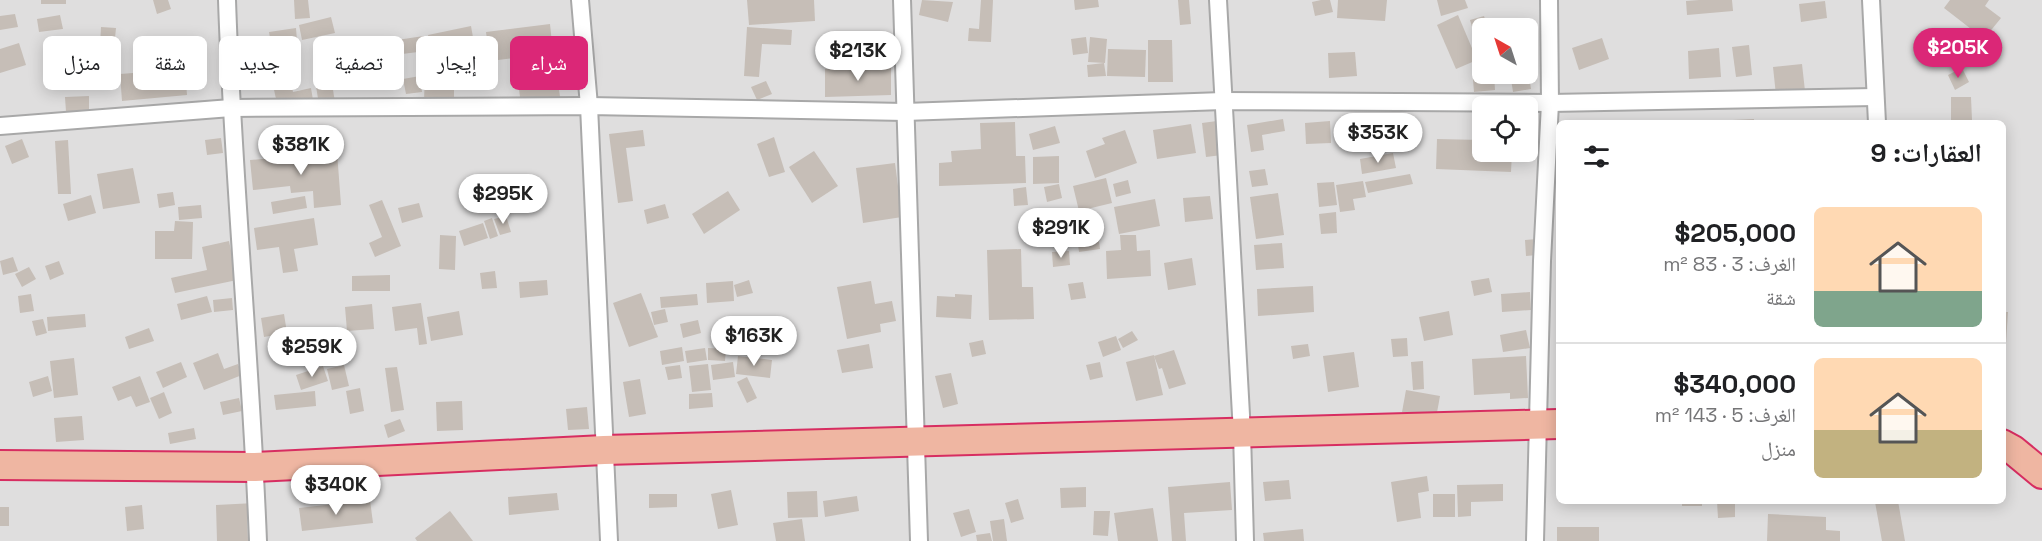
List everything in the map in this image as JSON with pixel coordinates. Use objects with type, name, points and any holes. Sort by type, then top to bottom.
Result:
[{"type":"highway","points":[[0,465],[255,467],[604,450],[1548,425]]},
{"type":"highway","points":[[2006,446],[2042,474]]},
{"type":"street","points":[[227,0],[231,108],[258,541]]},
{"type":"street","points":[[580,0],[589,106],[609,541]]},
{"type":"street","points":[[902,0],[918,541]]},
{"type":"street","points":[[1218,0],[1242,433],[1245,541]]},
{"type":"street","points":[[1535,541],[1548,425],[1542,261],[1550,103],[1549,0]]},
{"type":"street","points":[[1871,0],[1877,120]]},
{"type":"street","points":[[0,126],[231,108],[589,106],[905,112],[1223,101],[1550,103],[1875,97]]},
{"type":"shaded area","points":[[0,0],[2042,0],[2042,541],[0,541]]},
{"type":"building","points":[[41,0],[66,0],[66,4],[41,4]]},
{"type":"building","points":[[153,0],[168,0],[171,9],[157,14]]},
{"type":"building","points":[[294,0],[308,0],[310,18],[295,19]]},
{"type":"building","points":[[747,0],[814,0],[815,21],[749,25]]},
{"type":"building","points":[[922,0],[953,2],[948,22],[919,15]]},
{"type":"building","points":[[981,0],[993,0],[991,42],[968,41],[969,28],[979,29]]},
{"type":"building","points":[[1074,0],[1098,0],[1099,7],[1075,10]]},
{"type":"building","points":[[1178,0],[1189,0],[1191,24],[1180,25]]},
{"type":"building","points":[[1330,0],[1333,12],[1315,16],[1312,2]]},
{"type":"building","points":[[1338,0],[1387,0],[1385,21],[1337,18]]},
{"type":"building","points":[[1437,0],[1465,0],[1468,8],[1441,16]]},
{"type":"building","points":[[1732,0],[1733,11],[1687,15],[1686,1]]},
{"type":"building","points":[[1950,0],[1989,0],[1985,6],[2001,18],[1984,39],[1944,8]]},
{"type":"building","points":[[1825,1],[1827,18],[1801,22],[1799,4]]},
{"type":"building","points":[[15,14],[18,27],[0,30],[0,16]]},
{"type":"building","points":[[60,15],[63,29],[39,32],[37,19]]},
{"type":"building","points":[[1458,15],[1472,48],[1472,62],[1456,69],[1437,25]]},
{"type":"building","points":[[331,17],[335,33],[302,40],[299,25]]},
{"type":"building","points":[[550,24],[551,36],[510,36],[510,58],[498,60],[498,36],[487,36],[486,32]]},
{"type":"building","points":[[471,26],[473,36],[428,36]]},
{"type":"building","points":[[101,27],[116,28],[115,36],[101,36]]},
{"type":"building","points":[[747,27],[792,30],[791,45],[762,44],[759,77],[744,76]]},
{"type":"building","points":[[296,28],[297,36],[270,36],[269,32]]},
{"type":"building","points":[[416,37],[416,52],[404,54],[404,39]]},
{"type":"building","points":[[1086,37],[1088,53],[1073,55],[1071,39]]},
{"type":"building","points":[[1090,37],[1107,39],[1105,63],[1088,62]]},
{"type":"building","points":[[1602,38],[1609,59],[1579,70],[1572,48]]},
{"type":"building","points":[[1148,40],[1172,40],[1173,82],[1148,82]]},
{"type":"building","points":[[19,43],[26,65],[0,73],[0,49]]},
{"type":"building","points":[[1749,45],[1752,75],[1736,77],[1732,47]]},
{"type":"building","points":[[1719,48],[1721,77],[1689,79],[1688,51]]},
{"type":"building","points":[[1108,49],[1146,50],[1145,77],[1107,76]]},
{"type":"building","points":[[1355,52],[1357,76],[1329,78],[1328,53]]},
{"type":"building","points":[[1104,63],[1106,76],[1088,77],[1087,65]]},
{"type":"building","points":[[1802,64],[1805,91],[1776,95],[1773,67]]},
{"type":"building","points":[[891,68],[891,95],[825,97],[825,69]]},
{"type":"building","points":[[1962,68],[1969,82],[1955,90],[1948,75]]},
{"type":"building","points":[[133,73],[133,90],[187,90],[187,95],[122,101],[121,74]]},
{"type":"building","points":[[416,77],[416,90],[422,90],[422,92],[406,94],[404,79]]},
{"type":"building","points":[[766,81],[772,94],[757,100],[751,87]]},
{"type":"building","points":[[1473,84],[1495,84],[1495,90],[1474,92]]},
{"type":"building","points":[[1512,84],[1530,84],[1531,89],[1513,92]]},
{"type":"building","points":[[311,88],[313,100],[278,108],[274,90],[293,90],[293,92]]},
{"type":"building","points":[[317,90],[333,90],[335,103],[319,105]]},
{"type":"building","points":[[424,90],[454,90],[454,100],[424,100]]},
{"type":"building","points":[[519,90],[559,90],[560,97],[521,105]]},
{"type":"building","points":[[89,96],[89,110],[66,112],[65,97]]},
{"type":"building","points":[[1951,97],[1971,97],[1972,120],[1951,120]]},
{"type":"building","points":[[1283,119],[1285,131],[1262,135],[1264,150],[1251,152],[1247,125]]},
{"type":"building","points":[[1217,121],[1222,155],[1206,157],[1202,123]]},
{"type":"building","points":[[1330,121],[1331,143],[1306,144],[1305,123]]},
{"type":"building","points":[[1377,121],[1377,136],[1338,138],[1337,124]]},
{"type":"building","points":[[1015,122],[1016,156],[1025,156],[1026,183],[939,186],[939,163],[952,162],[951,151],[981,149],[980,123]]},
{"type":"building","points":[[1191,124],[1196,153],[1157,159],[1153,130]]},
{"type":"building","points":[[1055,126],[1060,143],[1033,150],[1029,134]]},
{"type":"building","points":[[643,130],[645,146],[626,148],[633,201],[618,203],[609,134]]},
{"type":"building","points":[[1125,130],[1137,163],[1095,178],[1086,151],[1105,144],[1102,138]]},
{"type":"building","points":[[774,137],[785,172],[769,177],[757,144]]},
{"type":"building","points":[[221,138],[223,153],[207,155],[205,140]]},
{"type":"building","points":[[22,139],[29,157],[12,164],[5,146]]},
{"type":"building","points":[[1437,139],[1472,140],[1472,162],[1512,162],[1511,172],[1436,169]]},
{"type":"building","points":[[68,140],[71,194],[58,194],[55,141]]},
{"type":"building","points":[[814,151],[838,186],[812,203],[789,167]]},
{"type":"building","points":[[337,152],[341,205],[314,208],[313,191],[291,193],[290,186],[253,190],[250,160]]},
{"type":"building","points":[[1393,153],[1396,168],[1362,174],[1360,159]]},
{"type":"building","points":[[1059,156],[1059,183],[1033,184],[1033,157]]},
{"type":"building","points":[[895,163],[902,217],[863,223],[856,168]]},
{"type":"building","points":[[133,168],[140,203],[103,209],[97,174]]},
{"type":"building","points":[[1265,169],[1268,185],[1252,187],[1249,171]]},
{"type":"building","points":[[1410,174],[1413,184],[1368,193],[1365,182]]},
{"type":"building","points":[[1106,178],[1112,203],[1079,211],[1073,186]]},
{"type":"building","points":[[1128,180],[1131,193],[1116,197],[1113,184]]},
{"type":"building","points":[[1363,181],[1366,197],[1353,199],[1355,210],[1340,212],[1336,185]]},
{"type":"building","points":[[1334,182],[1337,205],[1319,207],[1317,183]]},
{"type":"building","points":[[1059,184],[1062,198],[1047,202],[1044,187]]},
{"type":"building","points":[[1026,187],[1028,205],[1014,206],[1013,189]]},
{"type":"building","points":[[728,191],[740,210],[704,234],[692,214]]},
{"type":"building","points":[[173,192],[175,205],[159,208],[157,194]]},
{"type":"building","points":[[1278,193],[1284,235],[1256,239],[1250,197]]},
{"type":"building","points":[[91,195],[96,213],[68,221],[63,204]]},
{"type":"building","points":[[305,196],[307,208],[273,214],[271,202]]},
{"type":"building","points":[[1210,196],[1213,219],[1185,222],[1183,198]]},
{"type":"building","points":[[1155,199],[1160,226],[1119,234],[1114,207]]},
{"type":"building","points":[[382,200],[401,246],[375,257],[369,243],[382,237],[369,205]]},
{"type":"building","points":[[419,203],[423,217],[402,223],[398,208]]},
{"type":"building","points":[[665,204],[669,218],[647,224],[644,210]]},
{"type":"building","points":[[201,205],[202,218],[179,220],[178,207]]},
{"type":"building","points":[[1336,212],[1337,233],[1321,234],[1319,214]]},
{"type":"building","points":[[506,216],[511,232],[500,235],[494,219]]},
{"type":"building","points":[[314,218],[318,245],[294,249],[298,271],[283,273],[279,247],[257,250],[254,228]]},
{"type":"building","points":[[492,218],[498,236],[490,239],[484,221]]},
{"type":"building","points":[[175,221],[193,222],[192,259],[155,259],[155,231],[174,231]]},
{"type":"building","points":[[483,223],[488,238],[464,246],[459,231]]},
{"type":"building","points":[[1097,226],[1100,249],[1079,252],[1076,230]]},
{"type":"building","points":[[440,235],[456,236],[455,270],[439,269]]},
{"type":"building","points":[[1120,235],[1136,235],[1137,251],[1150,250],[1151,276],[1107,279],[1106,251],[1121,250]]},
{"type":"building","points":[[1537,239],[1538,255],[1526,256],[1525,240]]},
{"type":"building","points":[[229,241],[237,280],[175,293],[171,278],[207,270],[202,247]]},
{"type":"building","points":[[1282,243],[1284,268],[1256,270],[1254,245]]},
{"type":"building","points":[[1021,249],[1022,287],[1033,287],[1034,319],[989,320],[987,250]]},
{"type":"building","points":[[1069,251],[1070,265],[1053,267],[1052,252]]},
{"type":"building","points":[[13,257],[18,271],[3,275],[0,261]]},
{"type":"building","points":[[1192,258],[1196,285],[1168,290],[1164,263]]},
{"type":"building","points":[[59,261],[64,274],[50,280],[45,266]]},
{"type":"building","points":[[29,267],[36,279],[22,287],[15,274]]},
{"type":"building","points":[[495,271],[497,288],[482,289],[480,273]]},
{"type":"building","points":[[390,275],[390,291],[352,291],[352,276]]},
{"type":"building","points":[[1489,278],[1492,292],[1474,296],[1471,281]]},
{"type":"building","points":[[547,280],[548,295],[520,298],[519,282]]},
{"type":"building","points":[[749,280],[753,293],[737,297],[734,285]]},
{"type":"building","points":[[733,281],[734,301],[707,303],[706,283]]},
{"type":"building","points":[[871,281],[875,304],[892,301],[896,321],[880,324],[881,332],[847,339],[837,287]]},
{"type":"building","points":[[1083,282],[1086,298],[1071,300],[1068,284]]},
{"type":"building","points":[[1313,286],[1314,312],[1258,316],[1257,289]]},
{"type":"building","points":[[1530,292],[1531,310],[1502,312],[1501,294]]},
{"type":"building","points":[[641,293],[658,337],[629,347],[613,303]]},
{"type":"building","points":[[31,294],[34,311],[20,313],[18,296]]},
{"type":"building","points":[[697,294],[698,305],[661,308],[660,297]]},
{"type":"building","points":[[955,294],[972,295],[971,319],[936,317],[937,296],[955,297]]},
{"type":"building","points":[[207,296],[212,312],[181,320],[177,304]]},
{"type":"building","points":[[232,298],[233,310],[214,312],[213,300]]},
{"type":"building","points":[[421,303],[427,344],[419,345],[417,328],[395,331],[392,307]]},
{"type":"building","points":[[372,304],[374,329],[347,331],[345,307]]},
{"type":"building","points":[[665,309],[668,322],[654,325],[651,312]]},
{"type":"building","points":[[459,311],[463,335],[431,341],[427,317]]},
{"type":"building","points":[[1449,311],[1453,335],[1424,341],[1419,317]]},
{"type":"building","points":[[2006,312],[2008,312],[2006,344]]},
{"type":"building","points":[[85,314],[86,327],[48,331],[47,317]]},
{"type":"building","points":[[284,314],[287,333],[264,337],[261,318]]},
{"type":"building","points":[[752,316],[757,337],[742,340],[738,319]]},
{"type":"building","points":[[43,319],[47,333],[36,336],[32,321]]},
{"type":"building","points":[[698,320],[701,333],[683,338],[680,324]]},
{"type":"building","points":[[149,328],[154,341],[129,349],[125,337]]},
{"type":"building","points":[[1526,330],[1530,348],[1503,352],[1500,335]]},
{"type":"building","points":[[1132,331],[1138,340],[1123,348],[1118,339]]},
{"type":"building","points":[[1116,336],[1121,350],[1103,357],[1098,342]]},
{"type":"building","points":[[1407,338],[1408,356],[1393,357],[1391,339]]},
{"type":"building","points":[[983,340],[986,354],[972,357],[969,343]]},
{"type":"building","points":[[869,344],[873,368],[842,373],[837,350]]},
{"type":"building","points":[[1308,344],[1310,356],[1293,359],[1291,346]]},
{"type":"building","points":[[682,347],[684,361],[662,365],[660,351]]},
{"type":"building","points":[[705,348],[707,360],[687,363],[685,351]]},
{"type":"building","points":[[708,348],[726,349],[725,361],[708,360]]},
{"type":"building","points":[[1174,350],[1186,384],[1169,389],[1162,368],[1159,369],[1154,356]]},
{"type":"building","points":[[1354,352],[1359,387],[1328,392],[1323,356]]},
{"type":"building","points":[[218,353],[224,369],[238,364],[242,375],[204,390],[193,363]]},
{"type":"building","points":[[1154,355],[1163,395],[1136,401],[1126,362]]},
{"type":"building","points":[[738,356],[772,360],[770,378],[736,374]]},
{"type":"building","points":[[1526,356],[1528,398],[1510,399],[1510,393],[1474,395],[1472,359]]},
{"type":"building","points":[[74,358],[78,395],[54,398],[50,361]]},
{"type":"building","points":[[1423,361],[1424,389],[1413,390],[1411,362]]},
{"type":"building","points":[[181,362],[187,377],[163,388],[156,372]]},
{"type":"building","points":[[733,362],[735,377],[713,380],[711,365]]},
{"type":"building","points":[[1100,362],[1103,377],[1090,380],[1086,365]]},
{"type":"building","points":[[708,364],[711,390],[692,392],[689,366]]},
{"type":"building","points":[[344,365],[349,386],[332,390],[327,369]]},
{"type":"building","points":[[680,365],[682,378],[668,380],[665,367]]},
{"type":"building","points":[[323,366],[328,381],[301,390],[296,375]]},
{"type":"building","points":[[397,367],[404,410],[391,412],[385,368]]},
{"type":"building","points":[[951,373],[958,404],[943,408],[935,376]]},
{"type":"building","points":[[48,376],[52,391],[33,397],[29,382]]},
{"type":"building","points":[[140,376],[150,402],[136,407],[131,396],[118,401],[112,387]]},
{"type":"building","points":[[747,377],[757,398],[747,403],[737,382]]},
{"type":"building","points":[[640,379],[646,414],[629,417],[623,382]]},
{"type":"building","points":[[360,388],[364,411],[350,414],[346,391]]},
{"type":"building","points":[[1406,390],[1440,396],[1436,418],[1402,412]]},
{"type":"building","points":[[315,391],[316,406],[276,410],[274,395]]},
{"type":"building","points":[[164,392],[172,413],[159,419],[150,398]]},
{"type":"building","points":[[712,393],[713,407],[689,409],[689,394]]},
{"type":"building","points":[[239,398],[242,411],[223,415],[220,402]]},
{"type":"building","points":[[462,401],[463,430],[437,431],[436,402]]},
{"type":"building","points":[[587,407],[589,429],[568,430],[566,409]]},
{"type":"building","points":[[82,416],[84,440],[56,442],[54,418]]},
{"type":"building","points":[[400,419],[405,431],[388,438],[384,425]]},
{"type":"building","points":[[194,428],[196,439],[170,444],[168,433]]},
{"type":"building","points":[[1427,476],[1429,491],[1418,493],[1421,518],[1397,522],[1391,482]]},
{"type":"building","points":[[1289,480],[1291,499],[1265,501],[1263,482]]},
{"type":"building","points":[[1230,482],[1232,510],[1184,513],[1186,541],[1172,541],[1168,487]]},
{"type":"building","points":[[1503,484],[1503,501],[1471,502],[1471,516],[1458,517],[1457,485]]},
{"type":"building","points":[[1086,487],[1086,507],[1061,508],[1060,488]]},
{"type":"building","points":[[731,490],[738,525],[718,529],[711,494]]},
{"type":"building","points":[[817,491],[818,517],[788,518],[787,492]]},
{"type":"building","points":[[557,493],[559,510],[509,515],[508,497]]},
{"type":"building","points":[[649,494],[677,494],[677,507],[649,508]]},
{"type":"building","points":[[1433,494],[1455,494],[1455,517],[1433,517]]},
{"type":"building","points":[[857,496],[859,511],[825,517],[823,501]]},
{"type":"building","points":[[1018,499],[1024,519],[1011,523],[1005,503]]},
{"type":"building","points":[[370,500],[373,523],[302,531],[299,508]]},
{"type":"building","points":[[255,503],[255,518],[247,518],[248,541],[217,541],[216,505]]},
{"type":"building","points":[[1682,504],[1702,504],[1702,506],[1682,506]]},
{"type":"building","points":[[1717,504],[1735,504],[1735,517],[1718,518]]},
{"type":"building","points":[[1875,504],[1899,504],[1905,541],[1882,541]]},
{"type":"building","points":[[142,505],[144,529],[127,531],[125,507]]},
{"type":"building","points":[[0,507],[9,507],[9,526],[0,526]]},
{"type":"building","points":[[1153,508],[1158,541],[1118,541],[1114,513]]},
{"type":"building","points":[[969,509],[976,532],[961,537],[953,513]]},
{"type":"building","points":[[450,511],[473,541],[417,541],[415,538]]},
{"type":"building","points":[[1094,511],[1110,511],[1108,536],[1093,535]]},
{"type":"building","points":[[1768,514],[1826,517],[1826,530],[1840,531],[1840,541],[1767,541]]},
{"type":"building","points":[[802,519],[805,541],[776,541],[773,523]]},
{"type":"building","points":[[1004,519],[1007,541],[993,541],[990,521]]},
{"type":"building","points":[[1557,527],[1599,527],[1599,541],[1557,541]]},
{"type":"building","points":[[1303,529],[1304,541],[1264,541],[1263,533]]},
{"type":"building","points":[[990,533],[992,541],[977,541],[976,535]]}]
